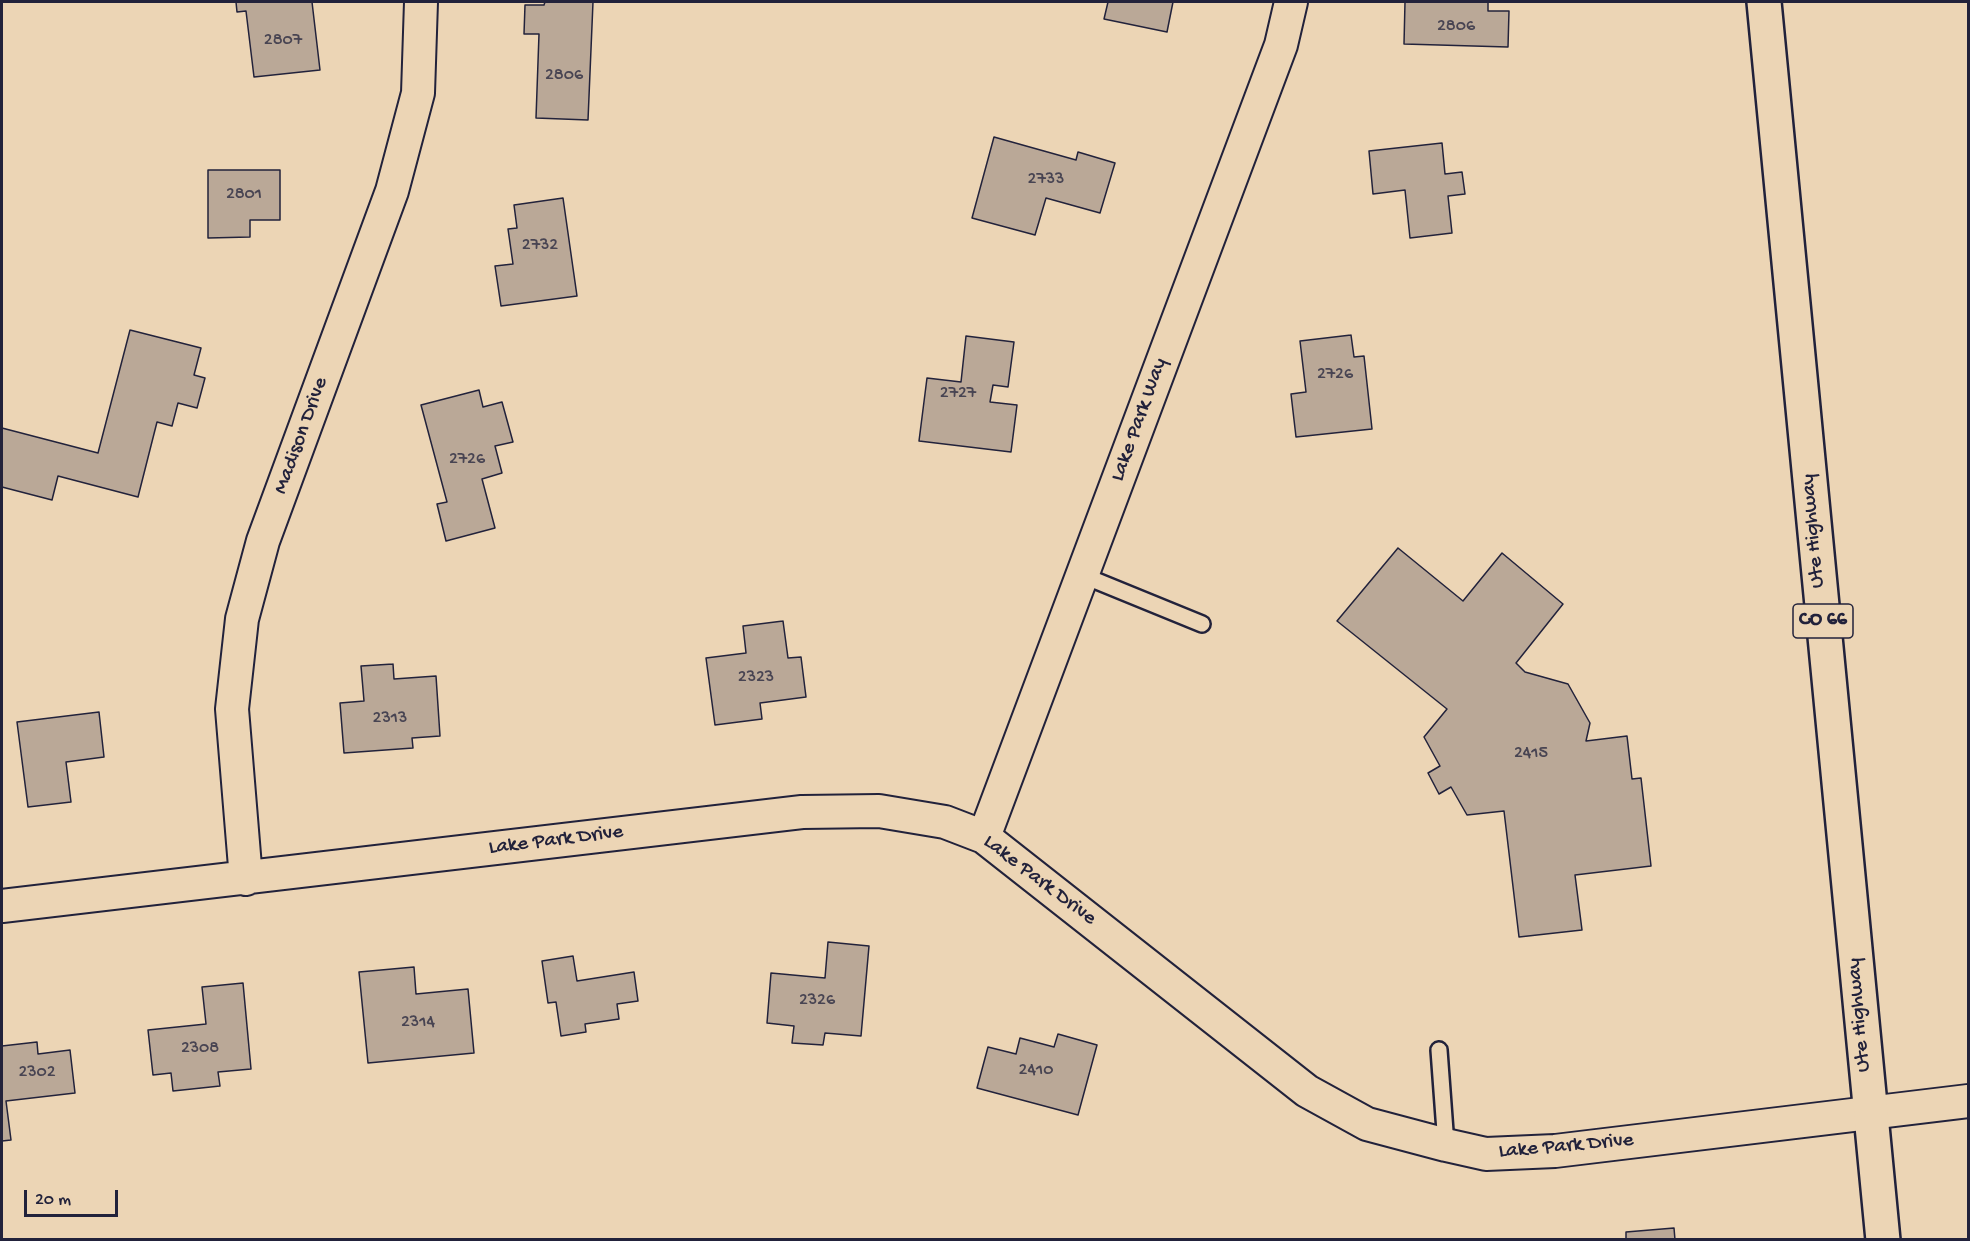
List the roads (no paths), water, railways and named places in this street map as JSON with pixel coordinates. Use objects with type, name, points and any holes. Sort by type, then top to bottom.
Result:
[{"type":"main road","name":"Ute Highway","points":[[1764,2],[1883,1239]]},
{"type":"street","name":"Madison Drive","points":[[246,879],[232,709],[242,619],[263,541],[392,191],[418,93],[421,2]]},
{"type":"street","name":"Lake Park Way","points":[[984,837],[1281,45],[1291,2]]},
{"type":"street","name":"Lake Park Drive","points":[[2,906],[802,812],[879,811],[945,822],[984,837],[1307,1091],[1367,1124],[1486,1154],[1555,1151],[1968,1101]]},
{"type":"lane","points":[[1082,575],[1202,624]]},
{"type":"lane","points":[[1439,1050],[1446,1145]]}]
